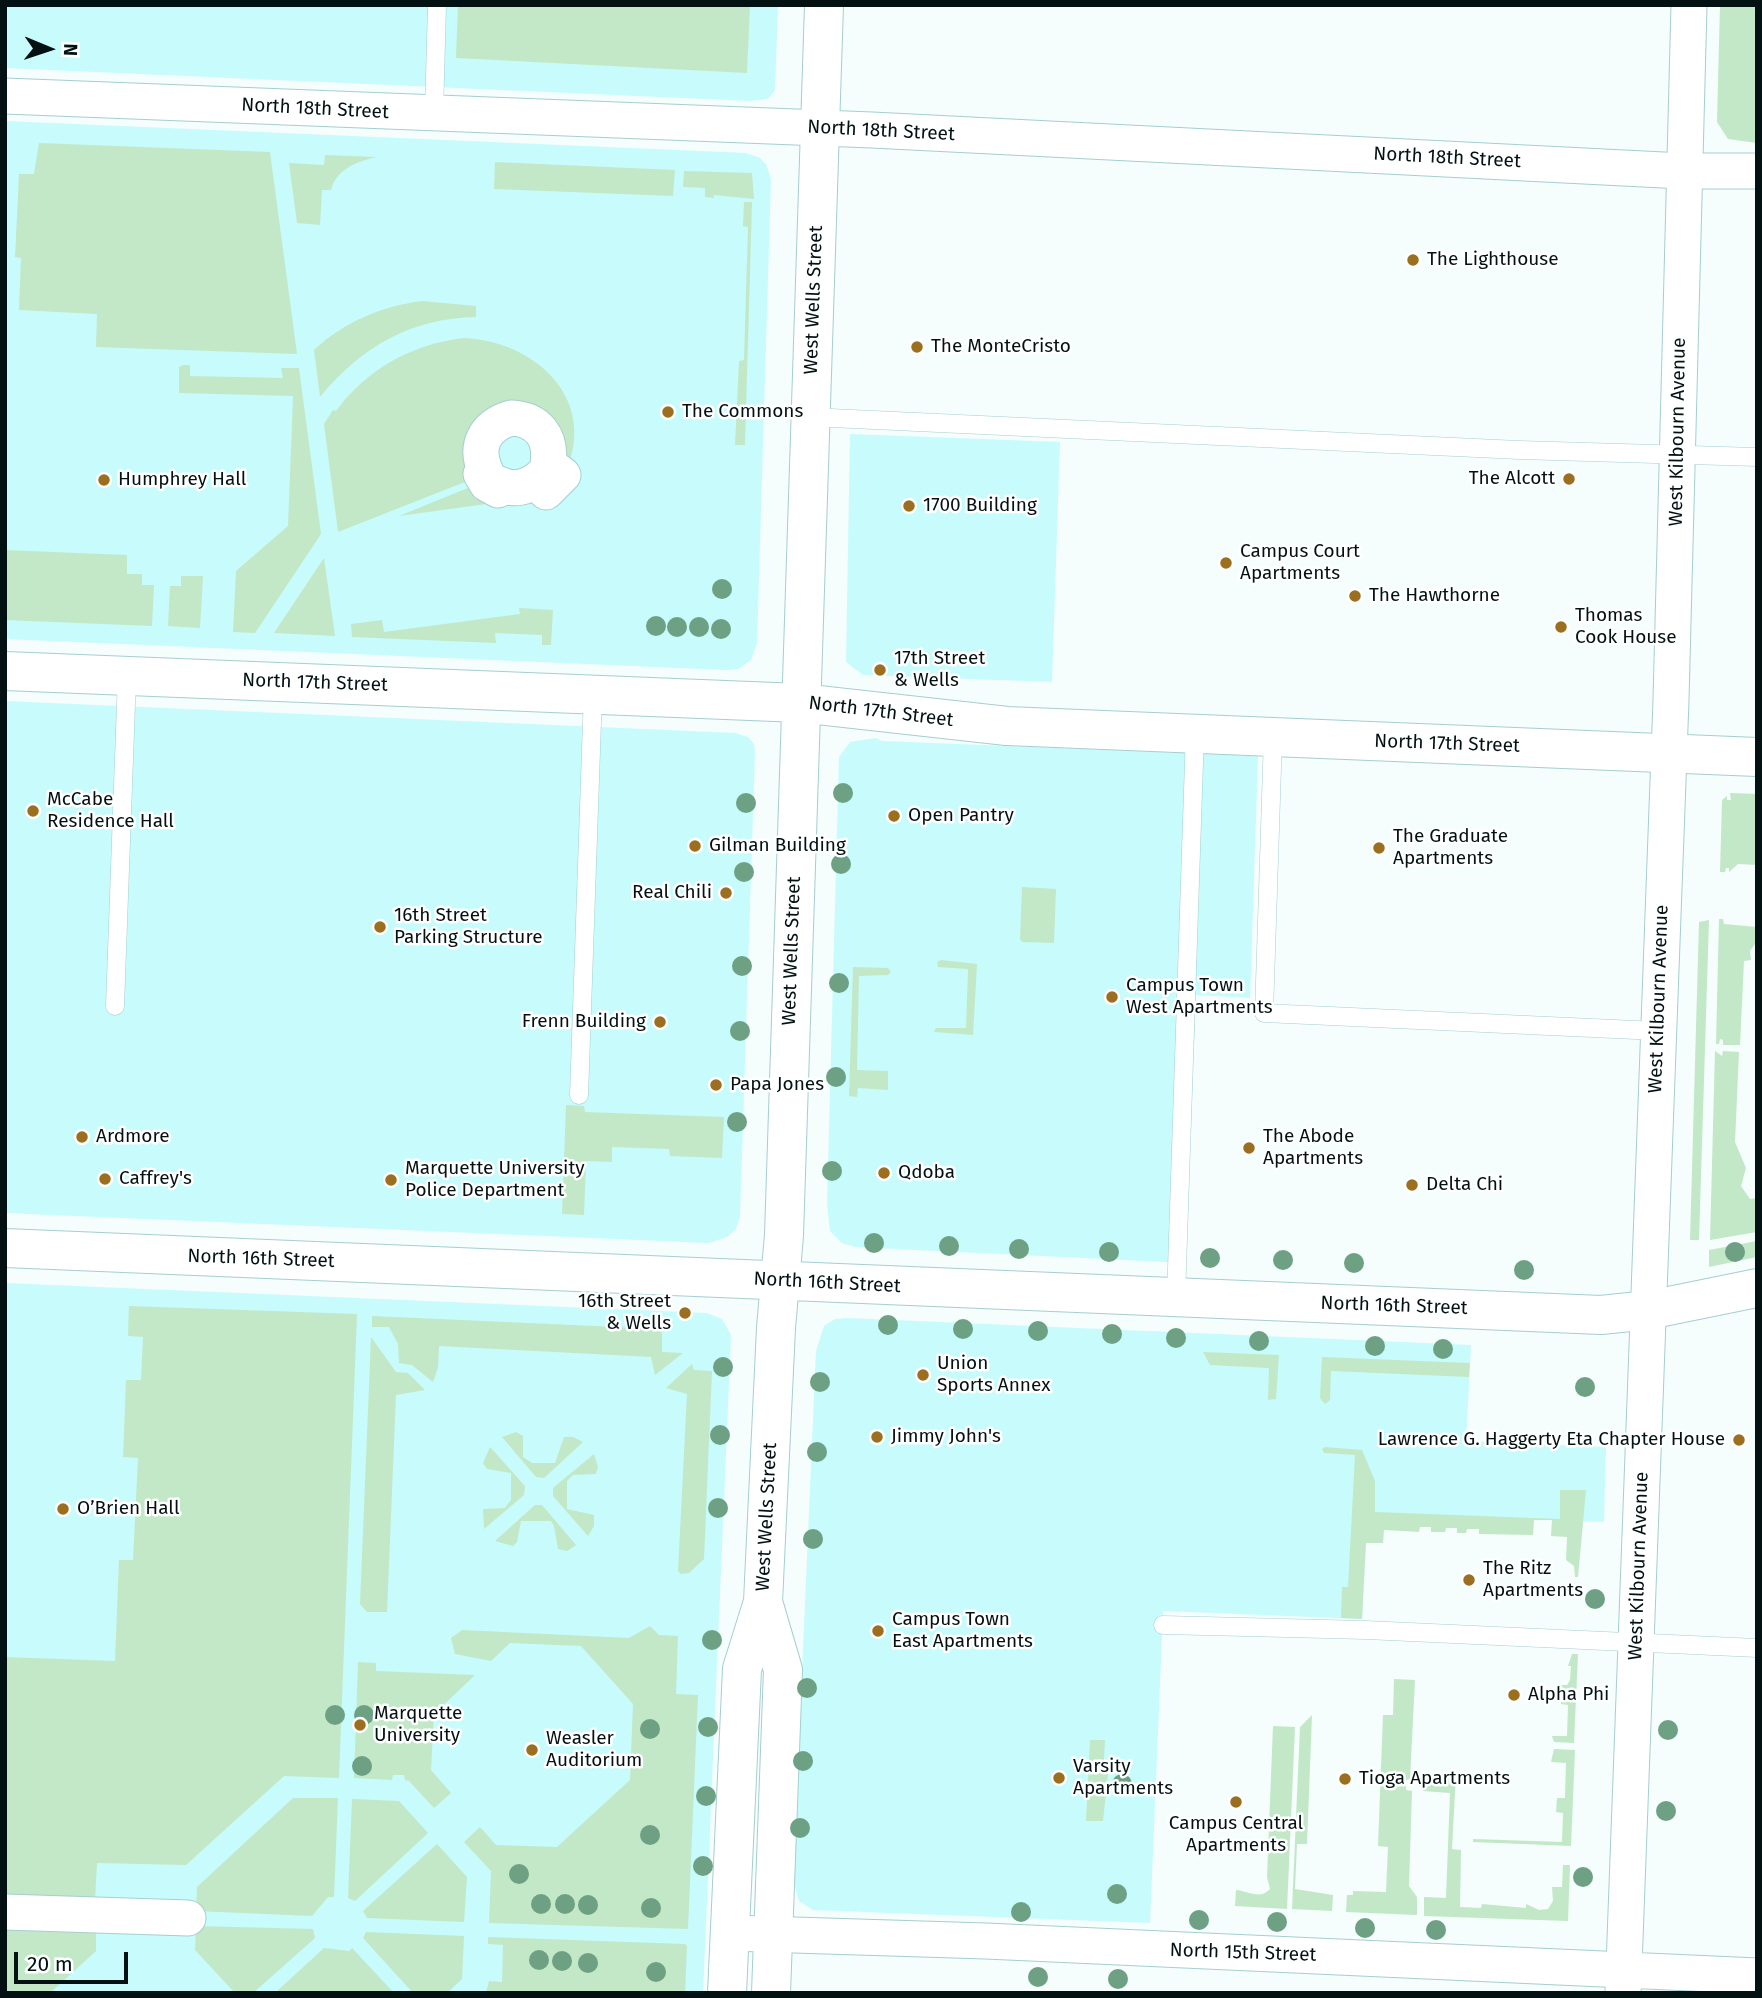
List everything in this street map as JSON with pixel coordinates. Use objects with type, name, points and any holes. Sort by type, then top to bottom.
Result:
[{"type":"main road","name":"West Wells Street","points":[[727,1993],[742,1669],[763,1602],[780,1281],[809,417],[822,128],[824,5]]},
{"type":"main road","name":"North 17th Street","points":[[5,671],[800,703],[1007,726],[1757,757]]},
{"type":"main road","name":"North 16th Street","points":[[5,1248],[1601,1315],[1649,1310],[1757,1288]]},
{"type":"main road","name":"West Wells Street","points":[[763,1602],[783,1670],[771,1993]]},
{"type":"street","name":"West Kilbourn Avenue","points":[[1623,1981],[1668,753],[1689,5]]},
{"type":"street","name":"North 18th Street","points":[[5,96],[822,128],[1683,171],[1757,172]]},
{"type":"street","points":[[5,1912],[188,1918]]},
{"type":"street","name":"North 15th Street","points":[[730,1933],[1623,1981],[1757,1976]]},
{"type":"lane","points":[[434,114],[437,5]]},
{"type":"lane","points":[[809,417],[1519,450],[1757,457]]},
{"type":"lane","points":[[115,1006],[127,676]]},
{"type":"lane","points":[[579,1095],[593,693]]},
{"type":"lane","points":[[1176,1298],[1195,732]]},
{"type":"lane","points":[[1273,737],[1264,1013],[1658,1031]]},
{"type":"lane","points":[[1163,1625],[1757,1648]]},
{"type":"shaded area","points":[[5,5],[778,5],[775,90],[768,99],[750,101],[5,68]]},
{"type":"shaded area","points":[[5,121],[746,153],[760,158],[766,164],[771,179],[757,643],[751,660],[738,669],[725,670],[5,639]]},
{"type":"shaded area","points":[[850,434],[1060,442],[1052,682],[863,675],[846,662]]},
{"type":"shaded area","points":[[5,701],[735,733],[748,737],[754,744],[755,752],[740,1217],[736,1229],[727,1237],[709,1243],[5,1213]]},
{"type":"shaded area","points":[[876,738],[882,741],[1258,756],[1250,998],[1196,995],[1186,1263],[855,1247],[842,1243],[830,1231],[827,1204],[839,757],[850,742]]},
{"type":"shaded area","name":"Marquette University","points":[[5,1283],[707,1313],[722,1319],[731,1335],[703,1993],[5,1993]]},
{"type":"shaded area","points":[[835,1319],[1471,1345],[1466,1441],[1606,1447],[1604,1522],[1367,1513],[1362,1619],[1163,1611],[1150,1923],[813,1910],[799,1901],[793,1879],[816,1351],[824,1326]]},
{"type":"green space","points":[[458,5],[750,5],[747,73],[456,58]]},
{"type":"green space","points":[[1720,5],[1757,5],[1757,143],[1728,139],[1717,122]]},
{"type":"green space","points":[[39,143],[270,152],[297,354],[96,347],[97,314],[19,310],[21,258],[15,257],[19,174],[34,174]]},
{"type":"green space","points":[[325,155],[377,157],[349,167],[338,177],[331,190],[322,190],[320,225],[297,223],[289,163],[324,165]]},
{"type":"green space","points":[[495,162],[675,170],[673,196],[494,189]]},
{"type":"green space","points":[[684,171],[752,173],[754,199],[714,195],[714,198],[705,197],[705,188],[683,187]]},
{"type":"green space","points":[[744,202],[752,202],[745,445],[735,445],[739,361],[744,360],[748,227],[743,226]]},
{"type":"green space","points":[[422,301],[476,306],[476,317],[430,323],[389,339],[353,364],[320,397],[314,350],[338,331],[364,317],[392,307]]},
{"type":"green space","points":[[464,338],[490,342],[514,350],[535,362],[553,378],[566,398],[573,420],[574,444],[566,471],[522,418],[470,480],[338,532],[324,424],[333,410],[336,411],[362,383],[392,361],[426,346]]},
{"type":"green space","points":[[190,365],[190,376],[283,378],[281,368],[299,368],[321,534],[255,633],[233,632],[236,571],[288,526],[293,396],[179,393],[179,367]]},
{"type":"green space","points":[[485,481],[501,502],[399,516]]},
{"type":"green space","points":[[5,550],[127,555],[127,574],[142,574],[142,585],[154,585],[152,626],[5,620]]},
{"type":"green space","points":[[324,558],[335,636],[274,633]]},
{"type":"green space","points":[[181,576],[203,576],[200,628],[168,626],[170,586],[181,586]]},
{"type":"green space","points":[[519,608],[553,610],[551,645],[542,645],[542,635],[495,633],[496,643],[352,637],[351,624],[382,620],[384,632],[520,614]]},
{"type":"green space","points":[[1730,793],[1757,794],[1757,865],[1738,864],[1729,872],[1729,868],[1726,868],[1725,872],[1720,872],[1722,800],[1727,796],[1727,800],[1731,800]]},
{"type":"green space","points":[[1022,887],[1056,889],[1054,943],[1022,942],[1020,939]]},
{"type":"green space","points":[[1719,919],[1723,919],[1724,924],[1757,927],[1757,941],[1750,951],[1751,960],[1744,961],[1740,1045],[1723,1045],[1723,1040],[1720,1039],[1719,1044],[1716,1044]]},
{"type":"green space","points":[[1709,920],[1699,1240],[1690,1240],[1699,922]]},
{"type":"green space","points":[[941,960],[977,964],[973,1035],[934,1032],[936,1028],[966,1028],[968,969],[938,967],[937,962]]},
{"type":"green space","points":[[853,967],[888,968],[891,972],[888,975],[859,976],[857,1070],[888,1071],[888,1090],[858,1088],[857,1097],[849,1096]]},
{"type":"green space","points":[[1715,1051],[1722,1056],[1723,1051],[1739,1052],[1735,1142],[1746,1168],[1741,1186],[1750,1199],[1757,1198],[1757,1232],[1710,1240]]},
{"type":"green space","points":[[566,1105],[584,1106],[585,1112],[724,1117],[722,1158],[670,1156],[669,1149],[612,1147],[612,1162],[586,1161],[584,1215],[562,1214]]},
{"type":"green space","points":[[1757,1241],[1757,1257],[1709,1267],[1709,1250]]},
{"type":"green space","points":[[129,1306],[357,1314],[339,1778],[284,1776],[186,1865],[97,1863],[95,1900],[5,1897],[5,1657],[115,1661],[119,1560],[133,1560],[138,1458],[123,1457],[126,1380],[141,1380],[143,1337],[128,1336]]},
{"type":"green space","points":[[372,1316],[662,1329],[662,1352],[683,1353],[655,1375],[651,1357],[439,1346],[438,1368],[433,1382],[412,1365],[399,1363],[398,1344],[389,1327],[372,1327]]},
{"type":"green space","points":[[371,1337],[396,1372],[408,1373],[425,1390],[396,1395],[387,1612],[367,1612],[360,1604]]},
{"type":"green space","points":[[1203,1352],[1279,1355],[1276,1399],[1268,1400],[1269,1368],[1210,1365]]},
{"type":"green space","points":[[1322,1357],[1470,1363],[1469,1377],[1331,1371],[1330,1400],[1325,1404],[1320,1398]]},
{"type":"green space","points":[[692,1364],[694,1370],[712,1371],[704,1559],[689,1573],[681,1574],[678,1571],[687,1394],[666,1388]]},
{"type":"green space","points":[[516,1432],[523,1436],[523,1457],[532,1463],[555,1463],[564,1437],[573,1437],[583,1442],[544,1478],[536,1477],[502,1437]]},
{"type":"green space","points":[[490,1447],[525,1486],[524,1495],[484,1529],[483,1509],[505,1508],[511,1500],[511,1473],[487,1469],[483,1463]]},
{"type":"green space","points":[[1322,1449],[1362,1450],[1375,1481],[1375,1512],[1560,1519],[1560,1490],[1586,1490],[1578,1577],[1575,1577],[1574,1566],[1566,1560],[1567,1537],[1551,1536],[1552,1520],[1534,1520],[1533,1535],[1479,1534],[1479,1529],[1467,1529],[1466,1533],[1457,1533],[1457,1528],[1446,1528],[1445,1532],[1431,1532],[1431,1527],[1420,1527],[1419,1532],[1384,1530],[1383,1543],[1366,1543],[1362,1619],[1341,1618],[1342,1587],[1348,1587],[1355,1455],[1324,1453]]},
{"type":"green space","points":[[594,1454],[598,1467],[596,1474],[573,1475],[567,1481],[567,1509],[594,1515],[594,1526],[588,1536],[553,1496],[553,1488]]},
{"type":"green space","points":[[535,1505],[542,1505],[576,1545],[567,1551],[558,1549],[551,1521],[521,1521],[517,1542],[513,1546],[495,1541]]},
{"type":"green space","points":[[650,1626],[659,1635],[678,1636],[676,1694],[698,1695],[688,1929],[489,1923],[491,1871],[464,1842],[480,1827],[496,1845],[557,1847],[630,1780],[633,1704],[581,1646],[510,1643],[491,1661],[455,1654],[451,1638],[462,1630],[629,1638]]},
{"type":"green space","points":[[1572,1654],[1578,1654],[1574,1743],[1554,1742],[1552,1736],[1567,1736],[1568,1705],[1561,1704],[1561,1685],[1567,1685],[1570,1680],[1571,1666],[1568,1666]]},
{"type":"green space","points":[[358,1662],[376,1663],[376,1671],[475,1675],[434,1714],[431,1770],[451,1793],[434,1808],[405,1780],[404,1775],[393,1775],[392,1780],[354,1778]]},
{"type":"green space","points":[[1394,1679],[1415,1680],[1410,1779],[1406,1780],[1406,1790],[1412,1791],[1409,1886],[1417,1897],[1417,1915],[1346,1912],[1347,1895],[1353,1895],[1353,1891],[1386,1892],[1388,1847],[1378,1846],[1383,1715],[1393,1715]]},
{"type":"green space","points":[[1312,1715],[1307,1844],[1297,1844],[1295,1889],[1333,1895],[1332,1911],[1292,1909],[1300,1727]]},
{"type":"green space","points":[[1273,1726],[1295,1727],[1287,1909],[1235,1906],[1236,1890],[1262,1894],[1270,1889],[1267,1877]]},
{"type":"green space","points":[[1090,1740],[1105,1740],[1104,1759],[1108,1774],[1103,1821],[1086,1821]]},
{"type":"green space","points":[[1554,1749],[1575,1750],[1571,1846],[1473,1842],[1473,1839],[1562,1842],[1563,1813],[1556,1812],[1557,1798],[1565,1798],[1566,1763],[1551,1762]]},
{"type":"green space","points":[[1434,1773],[1456,1774],[1452,1849],[1461,1850],[1460,1907],[1481,1908],[1482,1904],[1526,1908],[1526,1904],[1539,1910],[1548,1909],[1553,1901],[1552,1887],[1562,1887],[1563,1865],[1570,1865],[1568,1921],[1424,1916],[1424,1897],[1446,1898],[1450,1793],[1423,1791],[1423,1779],[1433,1779]]},
{"type":"green space","points":[[293,1798],[338,1798],[334,1897],[328,1897],[312,1916],[196,1911],[197,1887]]},
{"type":"green space","points":[[352,1799],[399,1801],[428,1833],[355,1901],[348,1898]]},
{"type":"green space","points":[[437,1844],[467,1877],[464,1922],[367,1918],[363,1911]]},
{"type":"green space","points":[[5,1925],[96,1928],[96,1951],[50,1993],[5,1993]]},
{"type":"green space","points":[[196,1926],[313,1929],[315,1938],[253,1993],[235,1993],[195,1950]]},
{"type":"green space","points":[[366,1932],[464,1936],[462,1979],[447,1993],[413,1993],[363,1938]]},
{"type":"green space","points":[[488,1937],[685,1944],[685,1993],[486,1993],[489,1981],[502,1982],[503,1945],[488,1944]]},
{"type":"green space","points":[[324,1948],[349,1951],[352,1948],[394,1993],[275,1993]]},
{"type":"place","name":"The Lighthouse","points":[[1413,260]]},
{"type":"place","name":"The MonteCristo","points":[[917,347]]},
{"type":"place","name":"The Commons","points":[[668,412]]},
{"type":"place","name":"The Alcott","points":[[1569,479]]},
{"type":"place","name":"Humphrey Hall","points":[[104,480]]},
{"type":"place","name":"1700 Building","points":[[909,506]]},
{"type":"place","name":"Campus Court Apartments","points":[[1226,563]]},
{"type":"place","name":"The Hawthorne","points":[[1355,596]]},
{"type":"place","name":"Thomas Cook House","points":[[1561,627]]},
{"type":"place","name":"17th Street & Wells","points":[[880,670]]},
{"type":"place","name":"McCabe Residence Hall","points":[[33,811]]},
{"type":"place","name":"Open Pantry","points":[[894,816]]},
{"type":"place","name":"Gilman Building","points":[[695,846]]},
{"type":"place","name":"The Graduate Apartments","points":[[1379,848]]},
{"type":"place","name":"Real Chili","points":[[726,893]]},
{"type":"place","name":"16th Street Parking Structure","points":[[380,927]]},
{"type":"place","name":"Campus Town West Apartments","points":[[1112,997]]},
{"type":"place","name":"Frenn Building","points":[[660,1022]]},
{"type":"place","name":"Papa Jones","points":[[716,1085]]},
{"type":"place","name":"Ardmore","points":[[82,1137]]},
{"type":"place","name":"The Abode Apartments","points":[[1249,1148]]},
{"type":"place","name":"Qdoba","points":[[884,1173]]},
{"type":"place","name":"Caffrey's","points":[[105,1179]]},
{"type":"place","name":"Marquette University Police Department","points":[[391,1180]]},
{"type":"place","name":"Delta Chi","points":[[1412,1185]]},
{"type":"place","name":"16th Street & Wells","points":[[685,1313]]},
{"type":"place","name":"Union Sports Annex","points":[[923,1375]]},
{"type":"place","name":"Jimmy John's","points":[[877,1437]]},
{"type":"place","name":"Lawrence G. Haggerty Eta Chapter House","points":[[1739,1440]]},
{"type":"place","name":"O’Brien Hall","points":[[63,1509]]},
{"type":"place","name":"The Ritz Apartments","points":[[1469,1580]]},
{"type":"place","name":"Campus Town East Apartments","points":[[878,1631]]},
{"type":"place","name":"Alpha Phi","points":[[1514,1695]]},
{"type":"place","name":"Marquette University","points":[[360,1725]]},
{"type":"place","name":"Weasler Auditorium","points":[[532,1750]]},
{"type":"place","name":"Varsity Apartments","points":[[1059,1778]]},
{"type":"place","name":"Tioga Apartments","points":[[1345,1779]]},
{"type":"place","name":"Campus Central Apartments","points":[[1236,1802]]}]
